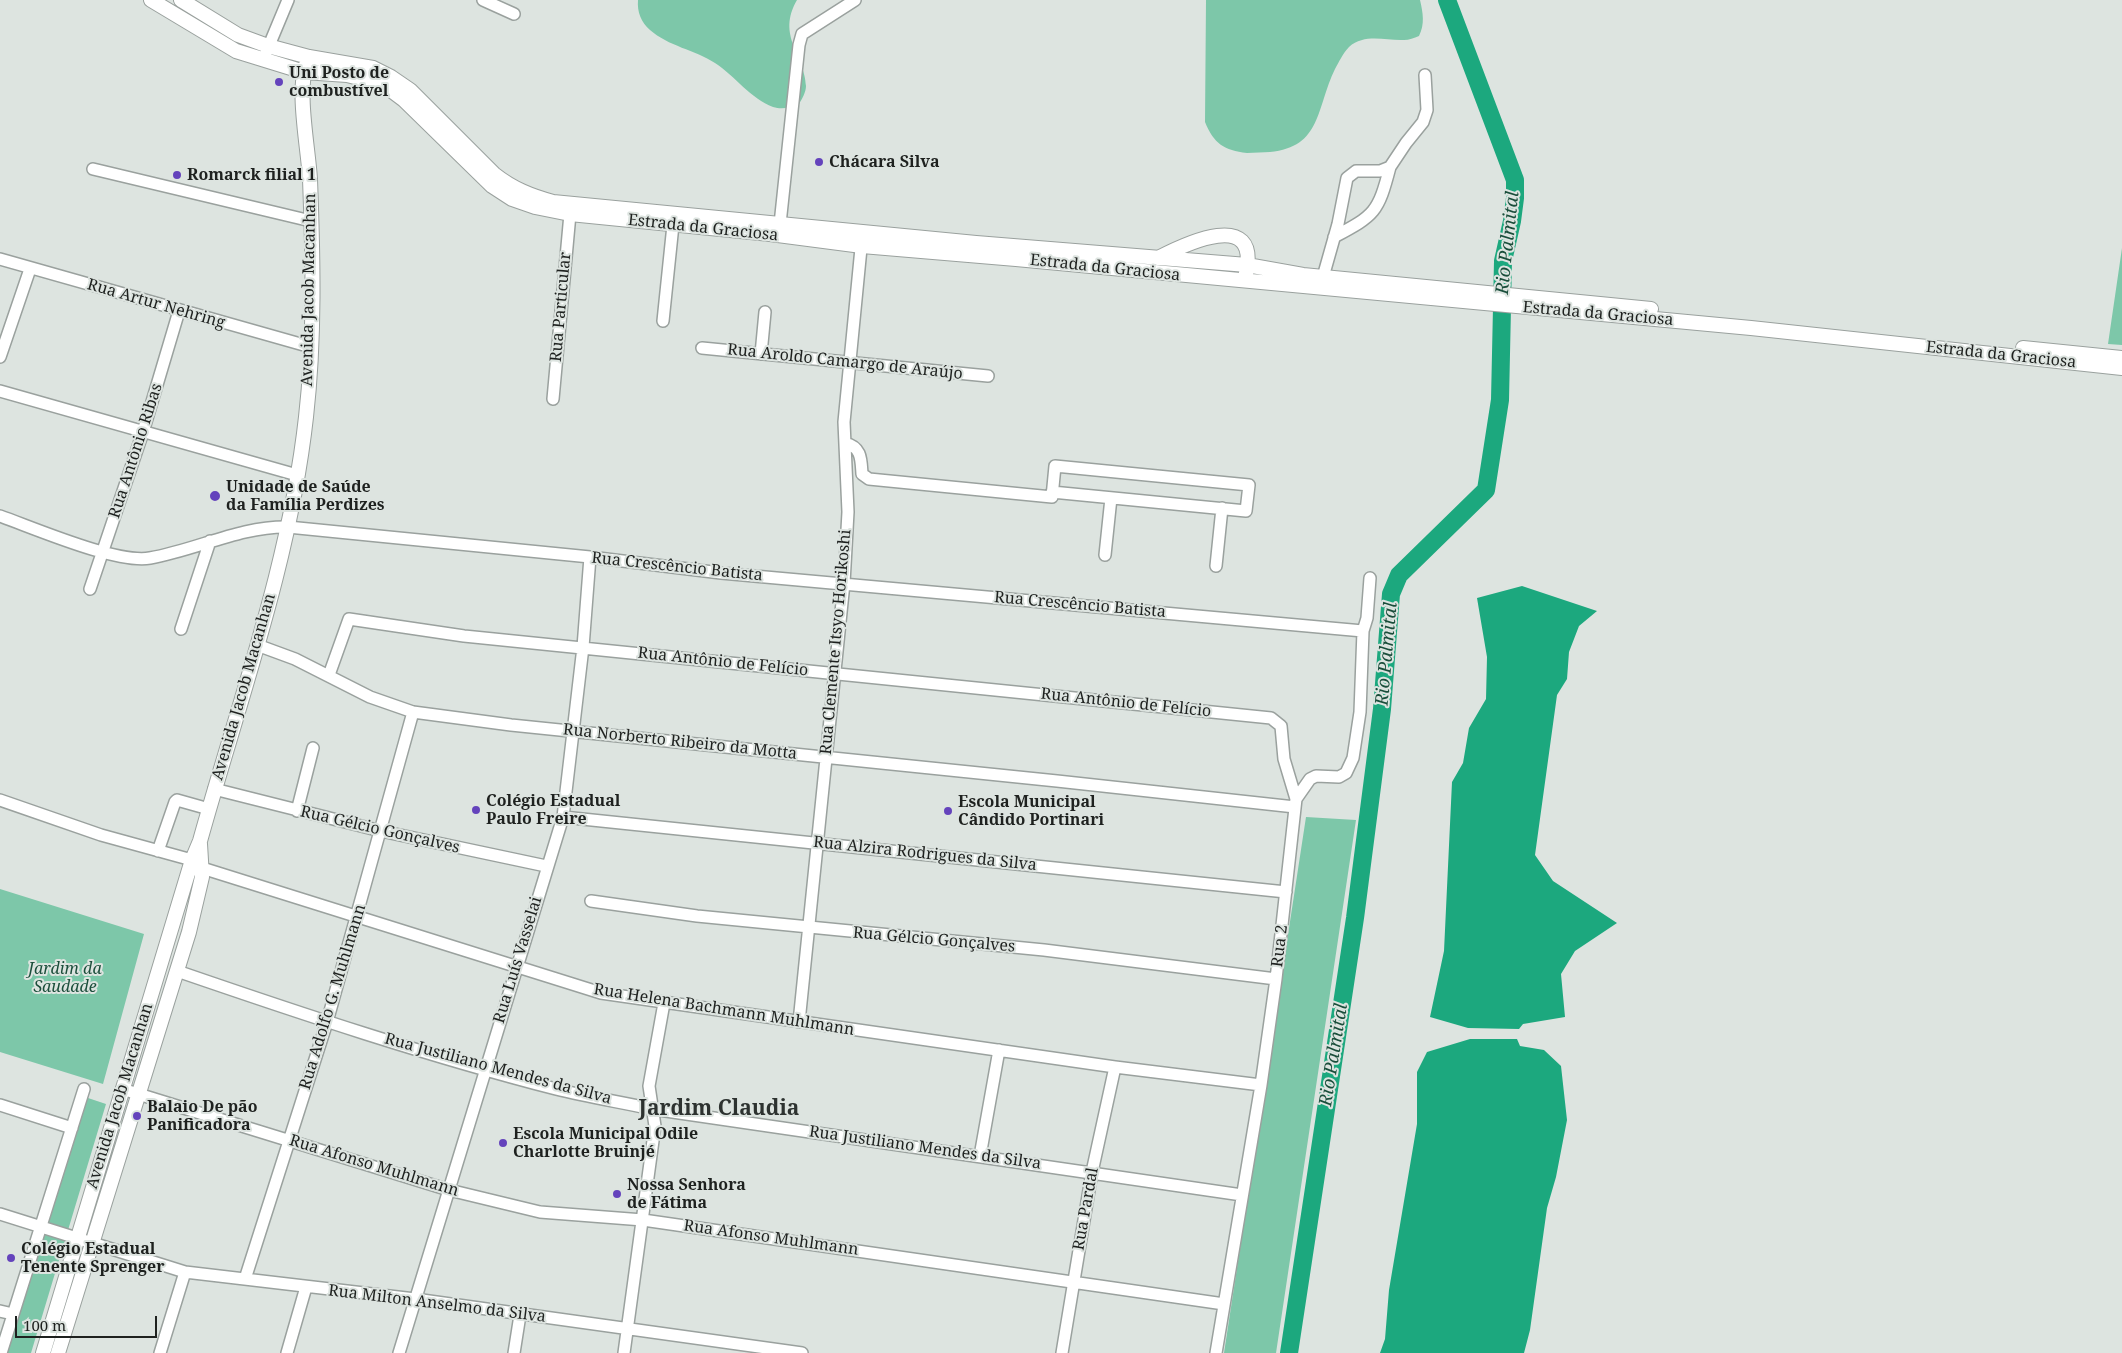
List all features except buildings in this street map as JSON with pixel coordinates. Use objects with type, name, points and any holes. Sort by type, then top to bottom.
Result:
[{"type":"main road","name":"Estrada da Graciosa","points":[[152,0],[236,51],[304,72],[347,75],[371,81],[388,88],[404,100],[492,186],[512,199],[535,207],[570,214],[770,234],[1247,265],[1323,277],[1487,298]]},
{"type":"main road","name":"Estrada da Graciosa","points":[[181,0],[238,34],[268,46],[309,57],[373,68],[391,77],[410,90],[494,174],[510,186],[530,196],[553,202],[780,224],[862,239],[1244,281],[1524,301],[2122,358]]},
{"type":"main road","name":"Avenida Jacob Macanhan","points":[[42,1353],[138,1094],[177,971],[199,894],[197,864],[200,841],[257,645],[288,527],[298,476],[306,418],[312,347],[311,221],[308,150],[302,83],[309,57]]},
{"type":"main road","points":[[1157,258],[1204,237],[1226,235],[1239,239],[1246,247],[1248,256],[1244,281]]},
{"type":"main road","name":"Estrada da Graciosa","points":[[1524,301],[2122,368]]},
{"type":"main road","name":"Avenida Jacob Macanhan","points":[[58,1353],[84,1239],[122,1090],[186,878],[197,864]]},
{"type":"street","points":[[263,60],[288,0]]},
{"type":"street","points":[[483,0],[514,14]]},
{"type":"street","points":[[780,224],[799,45],[802,34],[855,0]]},
{"type":"street","points":[[1334,237],[1366,220],[1378,205],[1390,167],[1423,122],[1426,110],[1425,75]]},
{"type":"street","points":[[1323,277],[1347,178],[1356,171],[1380,172],[1390,167]]},
{"type":"street","points":[[93,169],[311,221]]},
{"type":"street","name":"Rua Particular","points":[[553,399],[570,214]]},
{"type":"street","points":[[663,321],[673,225]]},
{"type":"street","name":"Rua Clemente Itsyo Horikoshi","points":[[798,1022],[844,583],[848,512],[844,422],[862,239]]},
{"type":"street","name":"Rua Artur Nehring","points":[[0,259],[312,347]]},
{"type":"street","points":[[0,357],[30,268]]},
{"type":"street","name":"Rua Antônio Ribas","points":[[90,589],[143,432],[179,311]]},
{"type":"street","points":[[761,354],[766,312]]},
{"type":"street","name":"Rua Aroldo Camargo de Araújo","points":[[702,348],[988,376]]},
{"type":"street","points":[[0,392],[298,476]]},
{"type":"street","points":[[845,444],[857,449],[861,456],[862,474],[870,479],[1052,497],[1052,492],[1055,466],[1249,485],[1246,511],[1052,492]]},
{"type":"street","points":[[1105,555],[1111,498]]},
{"type":"street","points":[[1216,566],[1222,508]]},
{"type":"street","name":"Rua Crescêncio Batista","points":[[0,516],[103,552],[130,558],[150,558],[259,528],[288,527],[590,557],[721,573],[1363,631]]},
{"type":"street","points":[[181,629],[210,541]]},
{"type":"street","name":"Rua Luís Vasselai","points":[[399,1353],[546,866],[563,817],[583,647],[590,557]]},
{"type":"street","points":[[1296,803],[1310,779],[1316,776],[1339,777],[1351,766],[1360,712],[1363,631],[1368,618],[1370,578]]},
{"type":"street","name":"Rua Antônio de Felício","points":[[329,675],[348,619],[464,636],[1271,718],[1281,726],[1284,759],[1296,803]]},
{"type":"street","name":"Rua Norberto Ribeiro da Motta","points":[[257,645],[295,658],[370,697],[413,712],[825,757],[1296,803]]},
{"type":"street","name":"Rua Adolfo G. Muhlmann","points":[[245,1279],[327,1022],[413,712]]},
{"type":"street","points":[[297,811],[313,748]]},
{"type":"street","name":"Rua Gélcio Gonçalves","points":[[214,789],[381,831],[546,866]]},
{"type":"street","name":"Rua Helena Bachmann Muhlmann","points":[[0,800],[101,835],[601,993],[798,1022],[1261,1085]]},
{"type":"street","points":[[158,852],[174,802],[177,800],[182,801],[209,809]]},
{"type":"street","name":"Rua 2","points":[[1216,1353],[1261,1085],[1276,979],[1296,803]]},
{"type":"street","name":"Rua Alzira Rodrigues da Silva","points":[[563,817],[1286,892]]},
{"type":"street","name":"Rua Gélcio Gonçalves","points":[[591,901],[697,916],[1044,950],[1276,979]]},
{"type":"street","name":"Rua Justiliano Mendes da Silva","points":[[177,971],[327,1022],[485,1069],[557,1089],[652,1109],[1242,1195]]},
{"type":"street","points":[[624,1353],[655,1126],[649,1086],[664,1003]]},
{"type":"street","points":[[980,1156],[999,1050]]},
{"type":"street","name":"Rua Pardal","points":[[1062,1353],[1092,1172],[1115,1066]]},
{"type":"street","points":[[1,1353],[84,1089]]},
{"type":"street","name":"Rua Afonso Muhlmann","points":[[122,1090],[449,1190],[540,1212],[643,1220],[1224,1304]]},
{"type":"street","points":[[0,1105],[72,1128]]},
{"type":"street","name":"Rua Milton Anselmo da Silva","points":[[0,1214],[185,1272],[415,1299],[628,1330],[733,1349],[802,1353]]},
{"type":"street","points":[[160,1353],[185,1272]]},
{"type":"street","points":[[287,1353],[306,1287]]},
{"type":"street","points":[[0,1312],[13,1314]]},
{"type":"street","points":[[514,1353],[520,1315]]},
{"type":"green space","points":[[638,0],[797,0],[791,13],[789,24],[790,35],[801,65],[806,86],[805,93],[799,104],[790,107],[773,107],[757,99],[715,63],[657,35],[642,20],[639,13]]},
{"type":"green space","points":[[1206,0],[1420,0],[1423,23],[1419,36],[1408,40],[1369,39],[1362,40],[1349,47],[1335,69],[1320,111],[1308,134],[1287,149],[1247,153],[1232,150],[1221,145],[1212,136],[1205,122]]},
{"type":"green space","points":[[2122,248],[2122,345],[2108,344]]},
{"type":"green space","points":[[1306,817],[1356,820],[1276,1353],[1224,1353]]},
{"type":"green space","name":"Jardim da Saudade","points":[[0,889],[144,934],[103,1084],[0,1052]]},
{"type":"green space","points":[[85,1097],[106,1104],[31,1353],[6,1353]]},
{"type":"shaded area","points":[[1522,586],[1597,611],[1579,626],[1569,652],[1567,679],[1557,695],[1535,855],[1553,881],[1617,923],[1575,951],[1561,974],[1565,1017],[1523,1024],[1519,1029],[1468,1028],[1430,1017],[1444,951],[1452,782],[1463,763],[1469,728],[1486,699],[1487,657],[1477,598]]},
{"type":"shaded area","points":[[1470,1039],[1517,1039],[1520,1046],[1544,1050],[1561,1066],[1567,1120],[1556,1177],[1547,1208],[1530,1330],[1524,1353],[1380,1353],[1385,1339],[1389,1290],[1417,1124],[1417,1072],[1427,1052]]},
{"type":"waterway","name":"Rio Palmital","points":[[1289,1353],[1355,918],[1382,709],[1391,594],[1399,575],[1486,490],[1500,400],[1503,261],[1512,221],[1515,180],[1447,0]]},
{"type":"place","name":"Uni Posto de combustível","points":[[279,82]]},
{"type":"place","name":"Chácara Silva","points":[[819,162]]},
{"type":"place","name":"Romarck filial 1","points":[[177,175]]},
{"type":"place","name":"Unidade de Saúde da Família Perdizes","points":[[215,496]]},
{"type":"place","name":"Colégio Estadual Paulo Freire","points":[[476,810]]},
{"type":"place","name":"Escola Municipal Cândido Portinari","points":[[948,811]]},
{"type":"place","name":"Balaio De pão Panificadora","points":[[137,1116]]},
{"type":"place","name":"Escola Municipal Odile Charlotte Bruinjé","points":[[503,1143]]},
{"type":"place","name":"Nossa Senhora de Fátima","points":[[617,1194]]},
{"type":"place","name":"Colégio Estadual Tenente Sprenger","points":[[11,1258]]},
{"type":"district","name":"Jardim Claudia","points":[[719,1109]]}]
